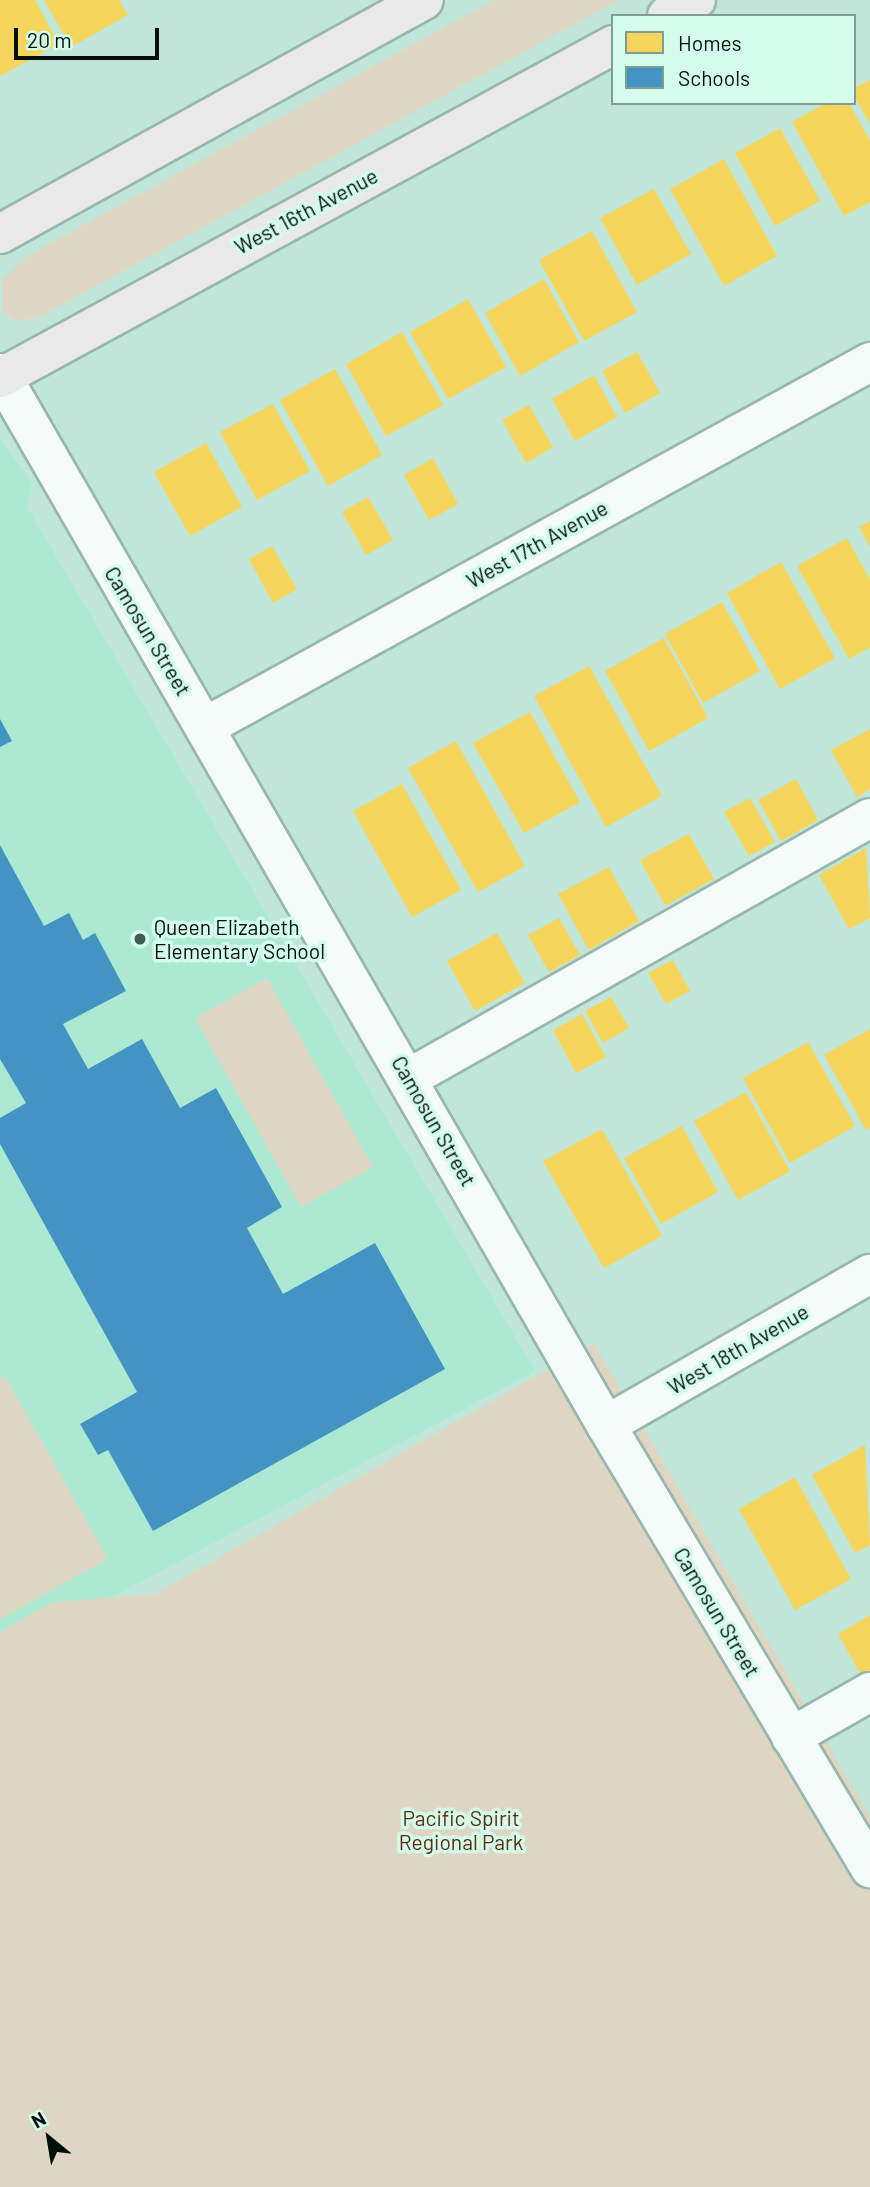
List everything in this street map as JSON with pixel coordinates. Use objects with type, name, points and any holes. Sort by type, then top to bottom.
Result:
[{"type":"main road","points":[[0,234],[424,0]]},
{"type":"main road","points":[[671,14],[696,0]]},
{"type":"main road","name":"West 16th Avenue","points":[[1,376],[611,46]]},
{"type":"street","name":"West 17th Avenue","points":[[205,727],[870,362]]},
{"type":"street","name":"Camosun Street","points":[[1,376],[409,1078],[606,1425],[870,1868]]},
{"type":"street","points":[[409,1078],[870,818]]},
{"type":"street","name":"West 18th Avenue","points":[[606,1425],[870,1273]]},
{"type":"street","points":[[791,1737],[870,1692]]},
{"type":"shaded area","name":"Queen Elizabeth Elementary School","points":[[0,439],[32,483],[27,507],[535,1371],[0,1657]]},
{"type":"green space","points":[[494,0],[619,0],[39,317],[14,321],[3,311],[2,280],[31,254]]},
{"type":"green space","points":[[267,978],[373,1167],[301,1207],[195,1018]]},
{"type":"green space","name":"Pacific Spirit Regional Park","points":[[594,1343],[870,1817],[870,2187],[0,2187],[0,1632],[54,1602],[155,1594]]},
{"type":"green space","points":[[5,1376],[108,1559],[0,1619],[0,1379]]},
{"type":"building: Homes","points":[[0,0],[35,0],[59,44],[0,76]]},
{"type":"building: Homes","points":[[44,0],[119,0],[128,15],[71,47]]},
{"type":"building: Homes","points":[[870,80],[870,124],[856,100],[856,87]]},
{"type":"building: Homes","points":[[822,105],[850,105],[870,141],[870,202],[844,216],[792,122]]},
{"type":"building: Homes","points":[[780,128],[820,201],[775,226],[735,153]]},
{"type":"building: Homes","points":[[724,159],[777,256],[724,286],[670,189]]},
{"type":"building: Homes","points":[[654,189],[691,254],[637,285],[600,218]]},
{"type":"building: Homes","points":[[592,231],[637,312],[584,341],[539,260]]},
{"type":"building: Homes","points":[[544,279],[579,342],[520,376],[485,313]]},
{"type":"building: Homes","points":[[468,299],[506,367],[448,399],[410,332]]},
{"type":"building: Homes","points":[[402,332],[443,405],[386,436],[346,364]]},
{"type":"building: Homes","points":[[637,352],[660,393],[625,413],[602,371]]},
{"type":"building: Homes","points":[[335,369],[382,455],[328,486],[280,400]]},
{"type":"building: Homes","points":[[594,375],[617,417],[575,441],[552,399]]},
{"type":"building: Homes","points":[[273,404],[310,471],[257,500],[220,432]]},
{"type":"building: Homes","points":[[529,405],[553,447],[526,463],[502,420]]},
{"type":"building: Homes","points":[[206,443],[242,507],[190,536],[154,472]]},
{"type":"building: Homes","points":[[433,458],[458,504],[429,520],[404,475]]},
{"type":"building: Homes","points":[[368,497],[393,540],[366,555],[342,512]]},
{"type":"building: Homes","points":[[870,521],[870,547],[859,527]]},
{"type":"building: Homes","points":[[847,538],[870,580],[870,647],[849,659],[797,566]]},
{"type":"building: Homes","points":[[272,546],[297,589],[273,603],[249,559]]},
{"type":"building: Homes","points":[[781,562],[835,658],[780,689],[727,593]]},
{"type":"building: Homes","points":[[722,602],[760,671],[703,703],[665,634]]},
{"type":"building: Homes","points":[[664,638],[708,718],[649,751],[605,671]]},
{"type":"building: Homes","points":[[589,666],[662,796],[606,827],[534,696]]},
{"type":"building: Homes","points":[[530,712],[580,802],[524,833],[473,743]]},
{"type":"building: Homes","points":[[870,729],[870,789],[857,797],[831,750]]},
{"type":"building: Homes","points":[[456,741],[525,866],[478,892],[408,768]]},
{"type":"building: Homes","points":[[796,779],[818,820],[781,841],[758,800]]},
{"type":"building: Homes","points":[[402,784],[461,890],[412,917],[353,811]]},
{"type":"building: Homes","points":[[750,798],[775,842],[749,856],[724,812]]},
{"type":"building: Homes","points":[[689,834],[714,879],[665,906],[640,860]]},
{"type":"building: Homes","points":[[866,848],[870,918],[849,929],[819,875]]},
{"type":"building: Homes","points":[[609,867],[639,921],[589,950],[558,894]]},
{"type":"building: Homes","points":[[559,918],[580,955],[549,972],[528,935]]},
{"type":"building: Homes","points":[[497,933],[525,983],[475,1011],[447,961]]},
{"type":"building: Homes","points":[[673,960],[690,991],[666,1004],[648,973]]},
{"type":"building: Homes","points":[[611,997],[629,1028],[603,1043],[585,1011]]},
{"type":"building: Homes","points":[[582,1014],[606,1057],[576,1073],[553,1030]]},
{"type":"building: Homes","points":[[870,1029],[870,1128],[866,1130],[824,1055]]},
{"type":"building: Homes","points":[[808,1042],[855,1126],[790,1163],[743,1078]]},
{"type":"building: Homes","points":[[746,1092],[790,1171],[738,1200],[694,1121]]},
{"type":"building: Homes","points":[[682,1126],[718,1192],[661,1224],[624,1158]]},
{"type":"building: Homes","points":[[602,1129],[662,1236],[604,1268],[543,1161]]},
{"type":"building: Homes","points":[[865,1445],[870,1545],[855,1553],[812,1475]]},
{"type":"building: Homes","points":[[795,1477],[851,1579],[795,1610],[739,1509]]},
{"type":"building: Homes","points":[[870,1615],[870,1677],[864,1680],[838,1634]]},
{"type":"building: Schools","points":[[0,719],[12,741],[0,747]]},
{"type":"building: Schools","points":[[0,845],[44,926],[69,913],[83,940],[95,933],[126,991],[63,1024],[88,1069],[142,1039],[180,1108],[216,1088],[282,1207],[247,1228],[283,1294],[375,1243],[445,1369],[153,1531],[108,1450],[98,1455],[80,1424],[137,1392],[0,1144],[0,1118],[26,1103],[0,1059]]},
{"type":"place","name":"Queen Elizabeth Elementary School","points":[[140,939]]}]
